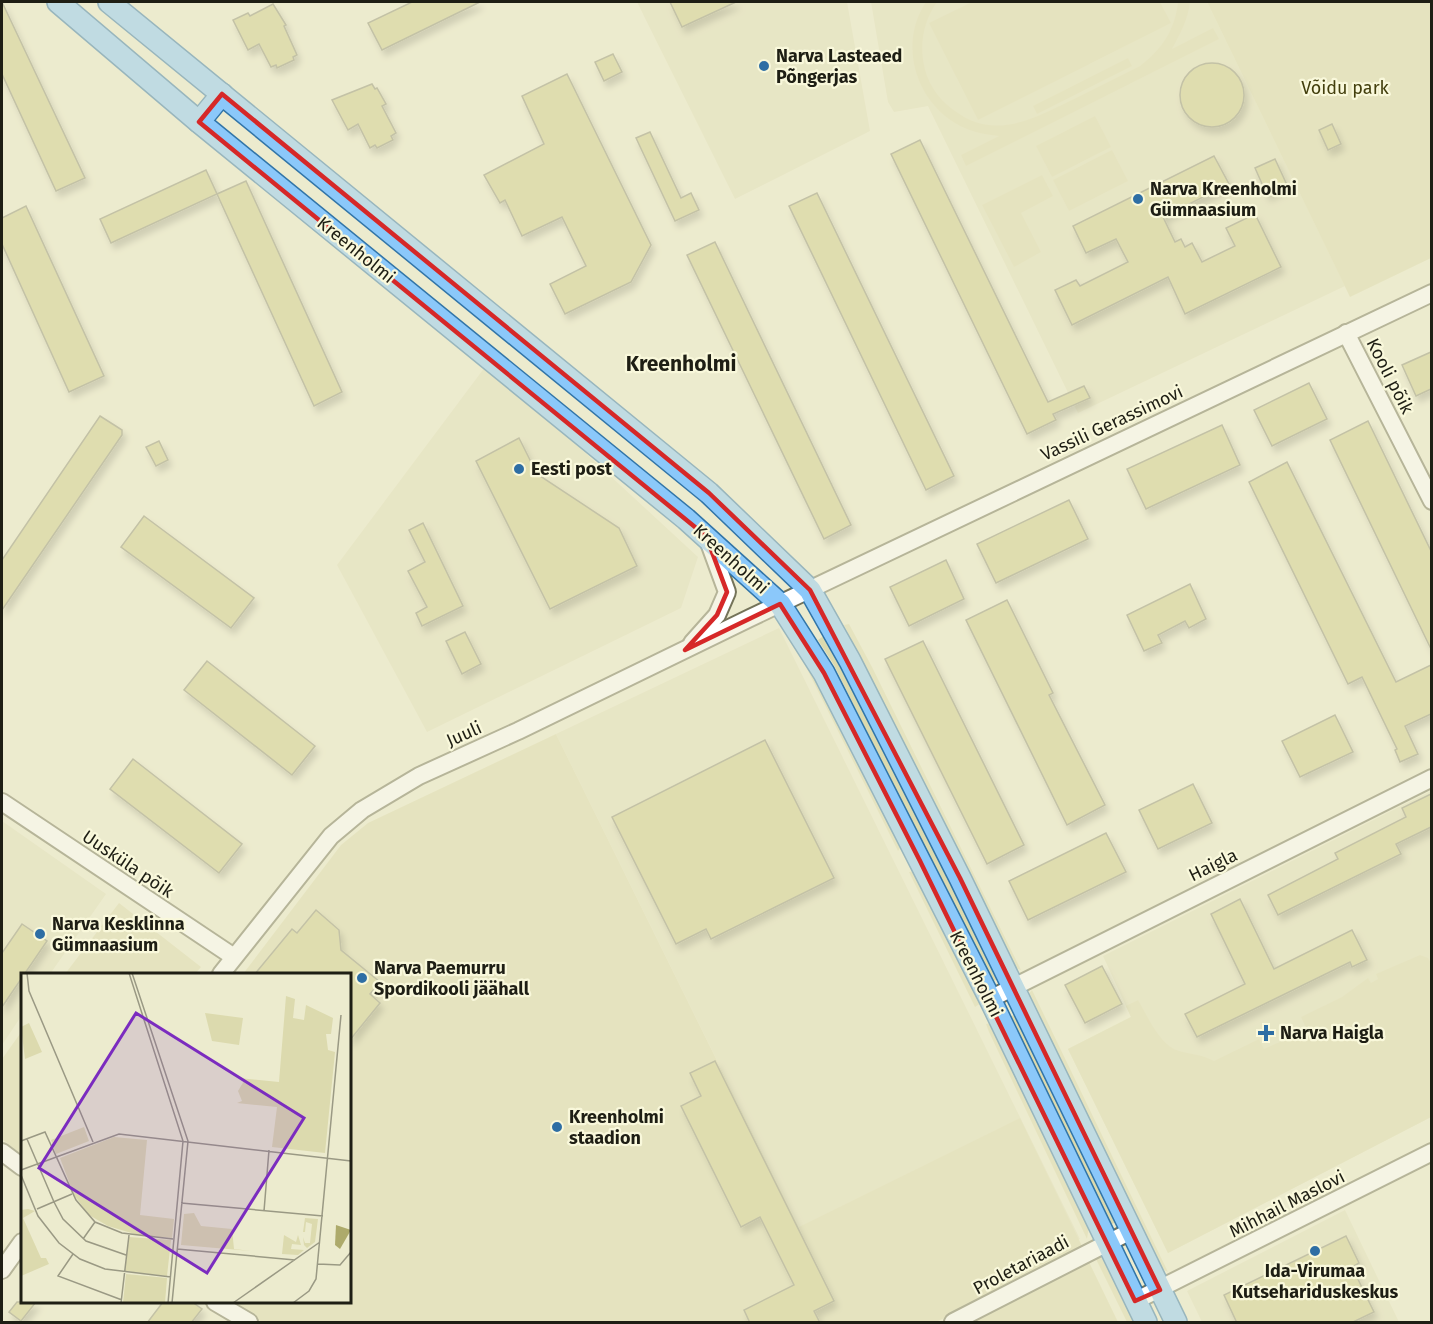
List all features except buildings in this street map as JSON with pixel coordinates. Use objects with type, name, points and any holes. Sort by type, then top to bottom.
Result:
[{"type":"main road","name":"Kreenholmi","points":[[58,2],[199,122],[706,537],[780,604],[824,673],[990,999],[1146,1323]]},
{"type":"main road","name":"Kreenholmi","points":[[109,2],[709,493],[810,590],[856,671],[1176,1323]]},
{"type":"main road","points":[[199,122],[222,94]]},
{"type":"main road","points":[[498,365],[520,338]]},
{"type":"street","name":"Vassili Gerassimovi","points":[[780,604],[1431,293]]},
{"type":"street","name":"Kooli põik","points":[[1346,333],[1431,501]]},
{"type":"street","points":[[685,650],[717,615],[728,592],[706,537]]},
{"type":"street","name":"Juuli","points":[[222,973],[331,836],[362,810],[419,776],[518,731],[780,604]]},
{"type":"street","name":"Haigla","points":[[990,999],[1431,778]]},
{"type":"street","name":"Uusküla põik","points":[[2,802],[234,957]]},
{"type":"street","points":[[2,1152],[21,1166]]},
{"type":"street","name":"Mihhail Maslovi","points":[[1135,1301],[1431,1152]]},
{"type":"street","name":"Proletariaadi","points":[[953,1323],[1131,1231]]},
{"type":"street","points":[[2,1270],[21,1243]]},
{"type":"street","points":[[217,1303],[249,1323]]},
{"type":"highlighted area","points":[[222,94],[709,493],[810,590],[960,878],[1160,1290],[1135,1301],[920,861],[824,673],[780,604],[685,650],[717,615],[727,592],[706,536],[199,122]]},
{"type":"shaded area","name":"Narva Lasteaed Põngerjas","points":[[637,2],[847,2],[870,131],[735,199]]},
{"type":"shaded area","name":"Narva Kreenholmi Gümnaasium","points":[[871,2],[1207,2],[1345,286],[1078,413],[928,106],[894,112],[888,102]]},
{"type":"shaded area","points":[[488,363],[698,557],[681,608],[427,732],[337,565]]},
{"type":"shaded area","points":[[779,628],[1080,1239],[1041,1257],[846,1322],[556,734]]},
{"type":"shaded area","name":"Narva Haigla","points":[[1431,791],[1431,1117],[1168,1253],[1068,1049],[1131,1017],[1103,956]]},
{"type":"shaded area","name":"Narva Kesklinna Gümnaasium","points":[[2,821],[106,894],[51,973],[21,973],[21,1016],[2,1045]]},
{"type":"shaded area","name":"Ida-Virumaa Kutsehariduskeskus","points":[[1345,1210],[1399,1322],[1202,1322],[1187,1291]]},
{"type":"green space","points":[[926,2],[937,2],[925,28],[922,47],[924,67],[929,81],[938,96],[950,108],[970,120],[985,124],[1000,125],[1030,119],[1140,66],[1155,53],[1166,38],[1174,21],[1178,2],[1190,2],[1186,21],[1172,49],[1213,28],[1219,39],[966,166],[961,155],[999,136],[971,131],[960,126],[941,112],[929,99],[915,68],[912,51],[913,34]]},
{"type":"green space","points":[[972,2],[1160,2],[1171,23],[978,120],[929,23]]},
{"type":"green space","name":"Võidu park","points":[[1207,2],[1431,2],[1431,258],[1350,297]]},
{"type":"green space","points":[[1128,58],[1132,66],[1037,114],[1033,106]]},
{"type":"green space","points":[[1095,116],[1111,147],[1052,177],[1036,146]]},
{"type":"green space","points":[[1112,150],[1128,181],[1069,211],[1053,180]]},
{"type":"green space","points":[[1042,175],[1053,196],[1021,213],[1041,252],[1014,267],[982,205]]},
{"type":"green space","points":[[849,624],[1021,970],[1013,967],[1008,961],[844,625]]},
{"type":"green space","points":[[825,635],[842,660],[998,979],[991,982],[834,665],[818,640]]},
{"type":"green space","points":[[803,652],[901,847],[898,851],[804,663]]},
{"type":"green space","points":[[556,734],[799,1227],[1020,1118],[1082,1246],[1034,1276],[936,1322],[262,1322],[231,1303],[351,1303],[351,973],[244,973],[341,845],[368,823]]},
{"type":"green space","points":[[916,871],[981,1003],[975,1007],[909,872]]},
{"type":"green space","points":[[119,903],[201,967],[196,973],[66,973]]},
{"type":"green space","points":[[1420,955],[1428,958],[1431,963],[1431,1117],[1168,1253],[1068,1049],[1131,1017],[1126,1006],[1138,1000],[1158,1034],[1174,1049],[1214,1061],[1259,1039],[1264,1049],[1282,1041],[1277,1032],[1280,1030],[1285,1039],[1306,1028],[1301,1017],[1342,997],[1368,978],[1371,983],[1378,979],[1376,974]]},
{"type":"green space","points":[[1032,990],[1168,1272],[1156,1266],[1027,996]]},
{"type":"green space","points":[[1018,1013],[1117,1221],[1109,1226],[1008,1018]]},
{"type":"green space","points":[[992,1023],[1089,1226],[1087,1239],[989,1032],[986,1024]]},
{"type":"green space","points":[[21,1032],[21,1154],[2,1139],[2,1059]]},
{"type":"green space","points":[[1094,1255],[1103,1255],[1136,1322],[1127,1322]]},
{"type":"green space","points":[[1088,1260],[1118,1322],[966,1322]]},
{"type":"place","name":"Narva Lasteaed Põngerjas","points":[[764,66]]},
{"type":"place","name":"Narva Kreenholmi Gümnaasium","points":[[1138,199]]},
{"type":"place","name":"Eesti post","points":[[519,469]]},
{"type":"place","name":"Narva Kesklinna Gümnaasium","points":[[40,934]]},
{"type":"place","name":"Narva Paemurru Spordikooli jäähall","points":[[362,978]]},
{"type":"place","name":"Narva Haigla","points":[[1266,1033]]},
{"type":"place","name":"Kreenholmi staadion","points":[[557,1127]]},
{"type":"place","name":"Ida-Virumaa Kutsehariduskeskus","points":[[1315,1251]]},
{"type":"district","name":"Kreenholmi","points":[[681,364]]}]
